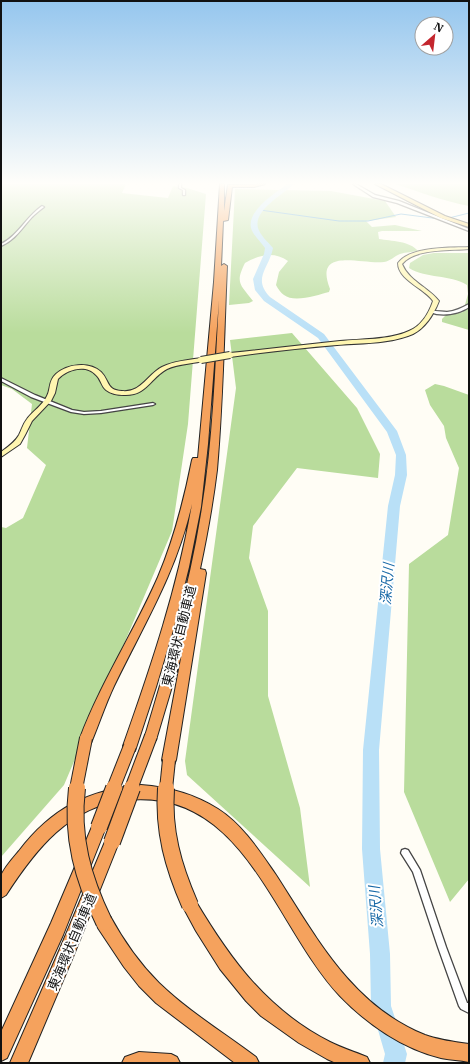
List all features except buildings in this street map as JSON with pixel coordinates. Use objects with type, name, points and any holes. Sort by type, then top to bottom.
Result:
[{"type":"highway","points":[[217,234],[218,258]]},
{"type":"highway","name":"東海環状自動車道","points":[[1,1052],[57,929],[99,827],[130,746],[162,650],[188,545],[200,482],[220,234]]},
{"type":"highway","name":"東海環状自動車道","points":[[19,1063],[65,957],[112,842],[151,736],[182,631],[206,515],[212,471],[216,428],[224,280],[225,234]]},
{"type":"highway","points":[[207,400],[189,496],[168,567],[91,723],[86,738],[76,788],[74,814],[77,844],[85,878],[104,922],[116,944],[137,971],[161,996],[250,1063]]},
{"type":"highway","points":[[206,515],[202,567],[197,602],[169,760],[166,811],[167,834],[181,884],[190,905],[209,939],[229,970],[250,995],[282,1023],[328,1051],[361,1063]]},
{"type":"highway","points":[[1,890],[16,866],[47,830],[62,818],[90,802],[122,792],[139,791],[159,792],[179,797],[200,806],[219,818],[239,837],[265,873],[314,951],[344,989],[362,1006],[386,1024],[409,1037],[439,1048],[469,1053]]},
{"type":"highway","points":[[131,1063],[139,1060],[171,1063]]},
{"type":"street","points":[[1,245],[12,240],[17,234]]},
{"type":"street","points":[[1,456],[20,440],[27,422],[43,407],[51,396],[53,382],[56,377],[62,372],[70,369],[80,367],[96,371],[100,375],[104,386],[110,390],[132,393],[147,385],[154,376],[165,368],[177,364],[230,355],[294,347],[394,338],[412,332],[432,312],[436,301],[432,295],[404,273],[400,264],[403,260],[420,252],[469,248]]},
{"type":"street","points":[[432,312],[440,314],[460,310],[469,305]]},
{"type":"street","points":[[1,379],[24,392],[71,411],[84,413],[100,412],[153,404]]},
{"type":"street","points":[[405,853],[416,870],[464,1006],[469,1008]]},
{"type":"green space","points":[[1,234],[203,234],[188,424],[172,531],[64,785],[1,857],[1,527],[6,528],[23,518],[46,465],[27,448],[32,404],[12,389],[1,385]]},
{"type":"green space","points":[[233,234],[378,234],[379,239],[405,243],[418,251],[400,254],[389,261],[384,262],[342,260],[334,262],[328,267],[327,276],[330,289],[329,292],[300,298],[288,297],[284,295],[276,285],[279,272],[288,261],[272,255],[261,256],[245,263],[240,275],[240,283],[242,287],[253,301],[249,303],[229,305]]},
{"type":"green space","points":[[434,253],[469,253],[469,330],[442,322],[442,319],[446,315],[463,312],[468,294],[467,285],[453,279],[423,274],[409,268],[410,263],[423,255]]},
{"type":"green space","points":[[292,333],[357,408],[380,454],[378,478],[297,468],[253,526],[249,558],[268,611],[268,696],[300,808],[310,887],[187,775],[185,761],[236,388],[230,340]]},
{"type":"green space","points":[[435,384],[469,395],[469,879],[450,902],[404,792],[409,564],[448,535],[459,468],[446,438],[444,426],[430,405],[425,390]]},
{"type":"waterway","name":"深沢川","points":[[258,234],[269,248],[268,254],[257,279],[259,290],[267,299],[321,336],[392,431],[401,455],[401,475],[394,506],[371,750],[371,849],[380,954],[381,1006],[396,1054],[394,1063]]}]
